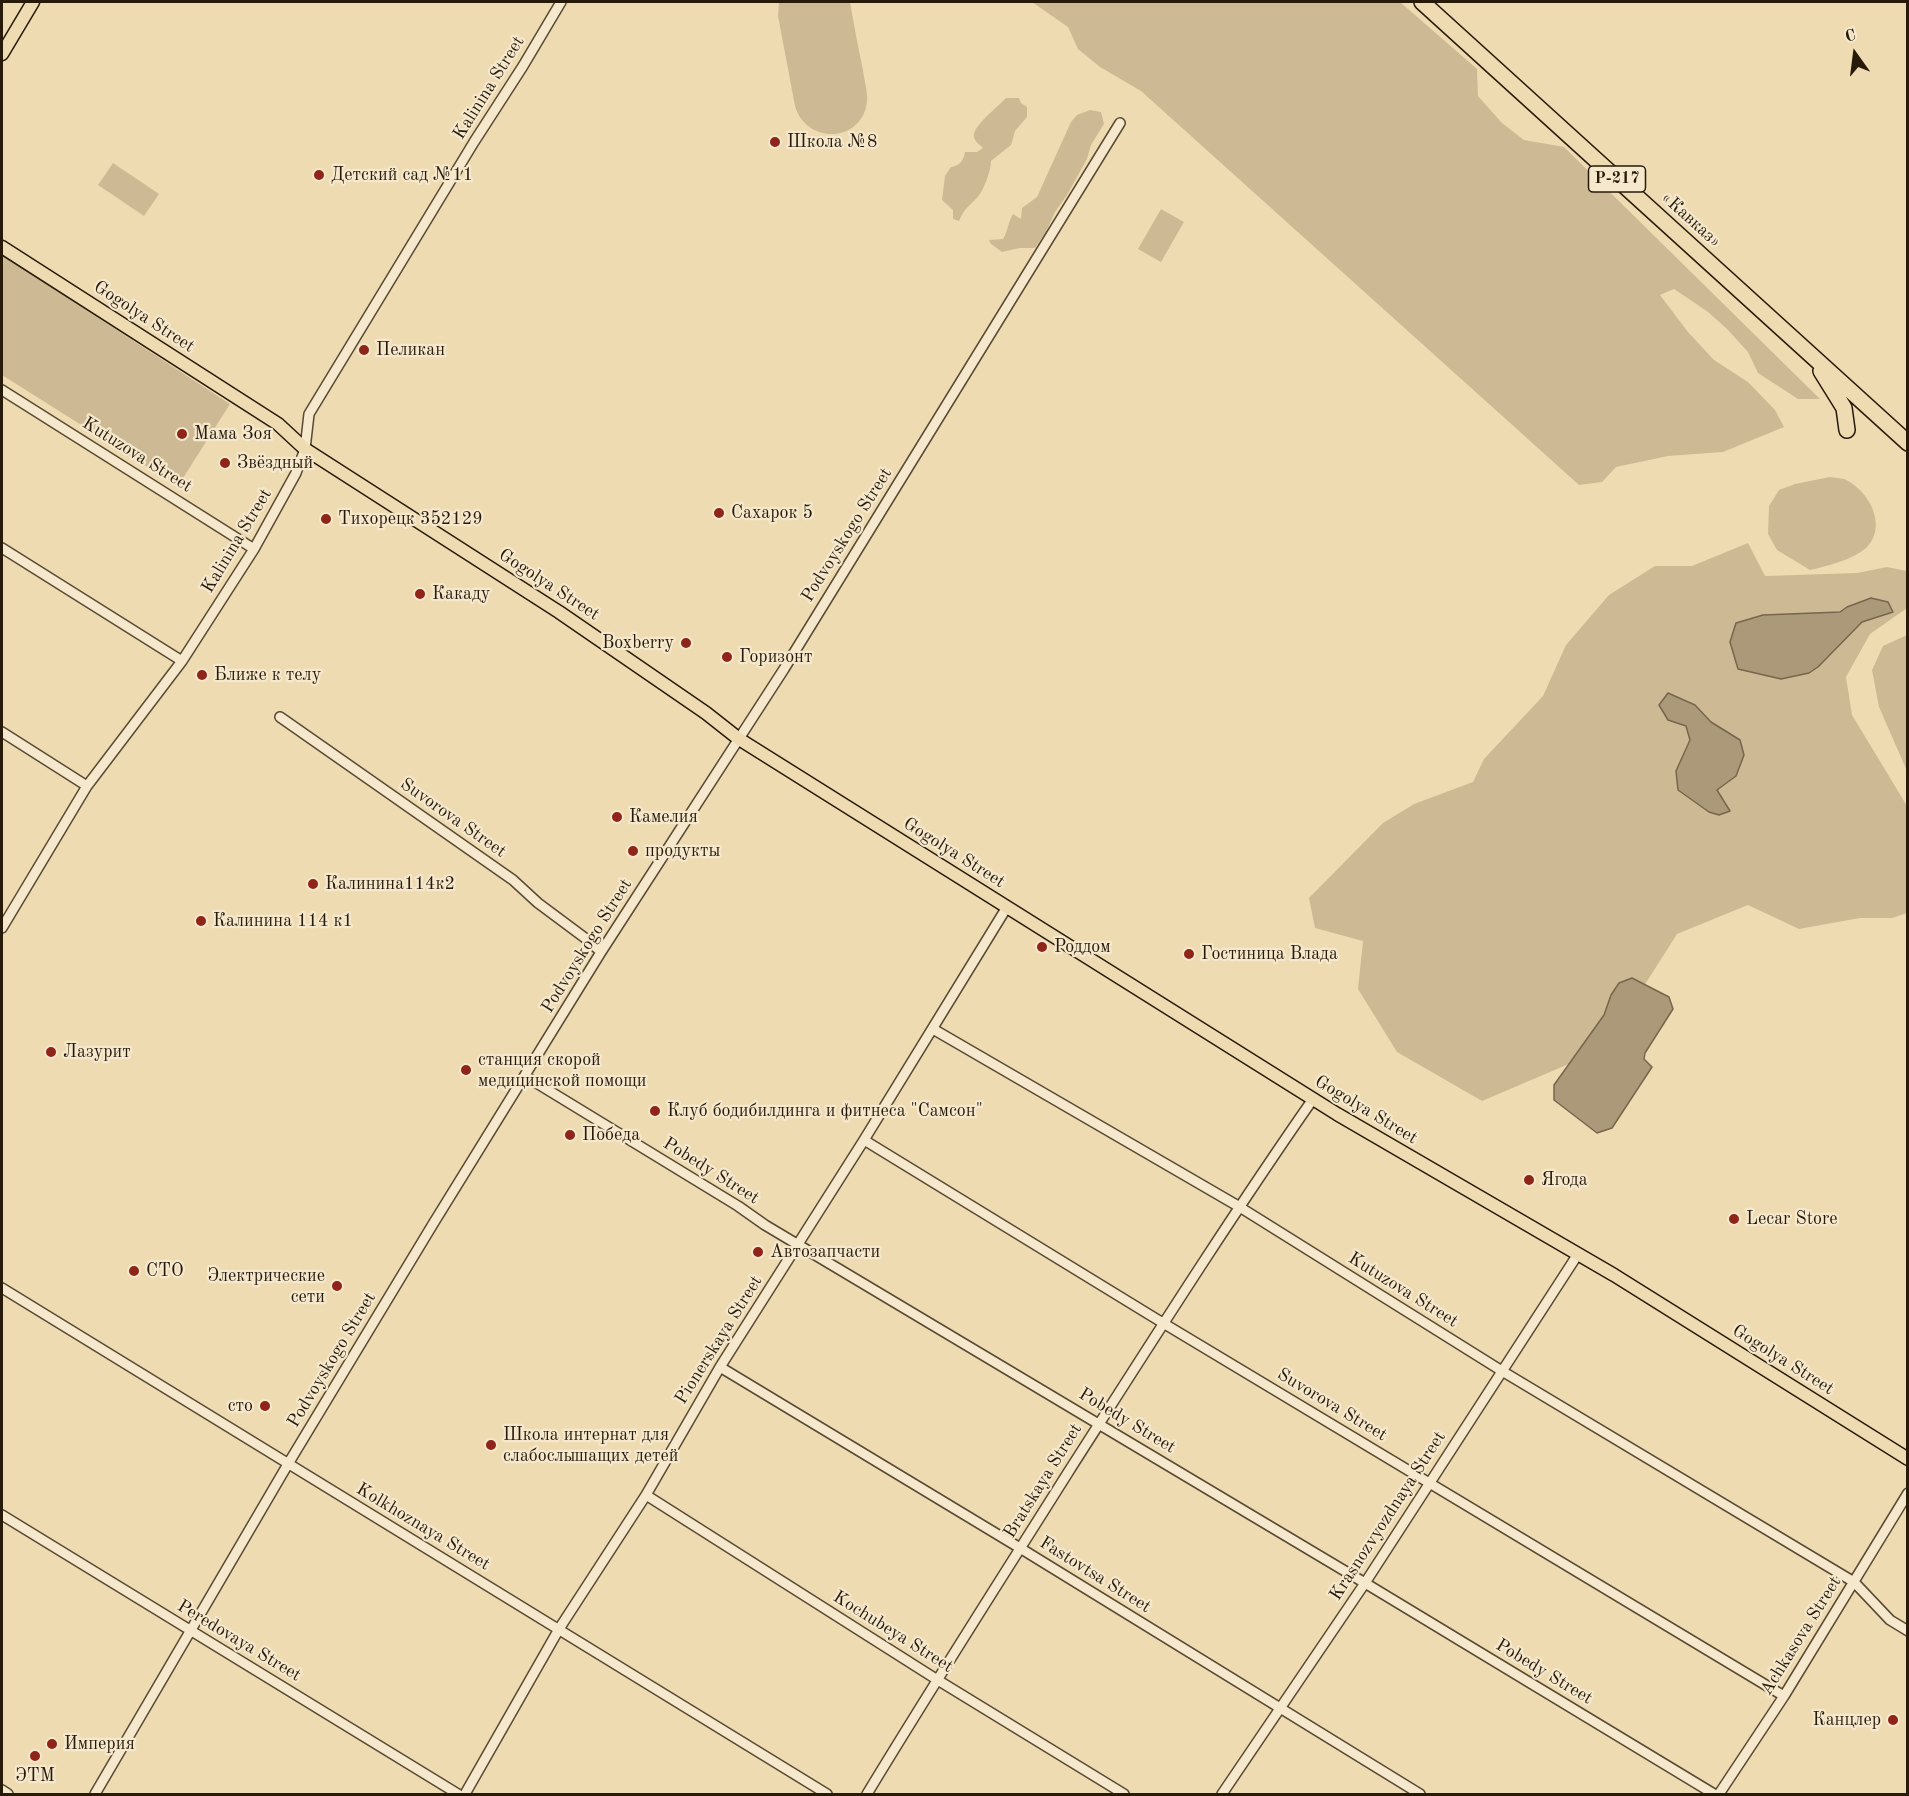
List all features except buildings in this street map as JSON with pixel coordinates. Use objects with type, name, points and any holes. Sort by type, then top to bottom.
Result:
[{"type":"highway","name":"«Кавказ»","points":[[1422,2],[1908,443]]},
{"type":"highway","points":[[1812,356],[1844,408],[1847,430]]},
{"type":"main road","points":[[2,54],[33,2]]},
{"type":"main road","name":"Gogolya Street","points":[[2,247],[278,424],[305,449],[559,612],[706,713],[739,739],[1313,1099],[1578,1254],[1908,1459]]},
{"type":"street","name":"Kalinina Street","points":[[2,928],[4,917],[87,786],[182,661],[254,549],[296,473],[305,449],[309,414],[561,2]]},
{"type":"street","name":"Podvoyskogo Street","points":[[95,1794],[288,1464],[601,952],[739,739],[1120,123]]},
{"type":"street","name":"Kutuzova Street","points":[[2,390],[254,549]]},
{"type":"street","points":[[2,548],[182,661]]},
{"type":"street","name":"Suvorova Street","points":[[280,717],[513,880],[538,903],[589,940],[601,952]]},
{"type":"street","points":[[2,732],[87,786]]},
{"type":"street","name":"Pionerskaya Street","points":[[465,1794],[559,1629],[646,1495],[720,1367],[864,1140],[1006,907]]},
{"type":"street","name":"Kutuzova Street","points":[[933,1029],[1238,1206],[1502,1371],[1854,1582],[1890,1620],[1908,1631]]},
{"type":"street","name":"Pobedy Street","points":[[525,1076],[798,1244],[1714,1794]]},
{"type":"street","name":"Bratskaya Street","points":[[867,1794],[936,1679],[1238,1206],[1313,1099]]},
{"type":"street","name":"Suvorova Street","points":[[864,1140],[1163,1323],[1784,1696]]},
{"type":"street","name":"Krasnozvyozdnaya Street","points":[[1221,1794],[1365,1583],[1578,1254]]},
{"type":"street","name":"Kolkhoznaya Street","points":[[2,1288],[827,1794]]},
{"type":"street","name":"Fastovtsa Street","points":[[720,1367],[1420,1794]]},
{"type":"street","name":"Achkasova Street","points":[[1719,1794],[1784,1696],[1908,1493]]},
{"type":"street","name":"Kochubeya Street","points":[[646,1495],[936,1679],[1124,1794]]},
{"type":"street","name":"Peredovaya Street","points":[[2,1515],[458,1794]]},
{"type":"street","points":[[2,1790],[8,1794]]},
{"type":"shaded area","points":[[779,2],[850,2],[867,102],[863,116],[845,132],[821,133],[810,128],[801,119],[795,106],[778,16]]},
{"type":"shaded area","points":[[1032,2],[1400,2],[1477,69],[1478,96],[1502,123],[1524,140],[1564,147],[1820,399],[1798,399],[1758,373],[1748,352],[1727,329],[1708,312],[1674,289],[1660,295],[1688,332],[1714,360],[1748,382],[1775,410],[1784,427],[1723,452],[1668,456],[1616,467],[1602,482],[1579,485],[1141,91],[1100,67],[1078,49],[1068,27]]},
{"type":"shaded area","points":[[1006,98],[1019,98],[1021,103],[1027,107],[1027,117],[1015,131],[1011,145],[991,161],[980,194],[966,209],[959,221],[953,219],[953,210],[942,200],[945,176],[951,167],[961,162],[965,152],[977,152],[983,148],[975,140],[974,133],[981,122]]},
{"type":"shaded area","points":[[1090,110],[1101,112],[1104,124],[1046,232],[1035,248],[1020,248],[1002,252],[989,240],[1003,239],[1013,214],[1021,219],[1022,208],[1037,197],[1071,122],[1077,115]]},
{"type":"shaded area","points":[[113,163],[159,194],[144,216],[98,185]]},
{"type":"shaded area","points":[[1161,209],[1184,222],[1161,262],[1138,249]]},
{"type":"shaded area","points":[[2,255],[230,404],[178,486],[2,375]]},
{"type":"shaded area","points":[[1830,477],[1844,479],[1861,491],[1873,509],[1876,529],[1873,539],[1866,548],[1854,556],[1810,570],[1777,550],[1768,534],[1769,506],[1779,490],[1795,484]]},
{"type":"shaded area","points":[[1748,543],[1765,576],[1857,573],[1887,567],[1907,571],[1907,608],[1870,634],[1846,677],[1852,715],[1907,806],[1907,913],[1892,918],[1860,918],[1799,929],[1748,905],[1677,934],[1604,1049],[1482,1101],[1397,1052],[1358,989],[1363,941],[1315,928],[1309,898],[1383,823],[1414,804],[1473,782],[1484,759],[1543,696],[1566,645],[1609,595],[1655,566],[1692,566]]},
{"type":"shaded area","points":[[1871,598],[1888,602],[1893,612],[1862,622],[1818,667],[1809,673],[1781,679],[1738,669],[1730,642],[1736,623],[1763,615],[1840,612]]},
{"type":"shaded area","points":[[1907,635],[1907,771],[1879,707],[1872,670],[1883,646]]},
{"type":"shaded area","points":[[1668,693],[1695,705],[1711,722],[1740,740],[1744,755],[1736,776],[1717,790],[1730,811],[1719,815],[1709,812],[1678,790],[1676,771],[1690,740],[1686,726],[1668,720],[1659,705]]},
{"type":"shaded area","points":[[1632,978],[1669,997],[1673,1009],[1645,1053],[1644,1059],[1652,1067],[1612,1128],[1597,1133],[1554,1100],[1554,1085],[1604,1015],[1611,995],[1619,983]]},
{"type":"place","name":"Школа №8","points":[[775,142]]},
{"type":"place","name":"Детский сад №11","points":[[319,175]]},
{"type":"place","name":"Пеликан","points":[[364,350]]},
{"type":"place","name":"Мама Зоя","points":[[182,434]]},
{"type":"place","name":"Звёздный","points":[[225,463]]},
{"type":"place","name":"Сахарок 5","points":[[719,513]]},
{"type":"place","name":"Тихорецк 352129","points":[[326,519]]},
{"type":"place","name":"Какаду","points":[[420,594]]},
{"type":"place","name":"Boxberry","points":[[686,643]]},
{"type":"place","name":"Горизонт","points":[[727,657]]},
{"type":"place","name":"Ближе к телу","points":[[202,675]]},
{"type":"place","name":"Камелия","points":[[617,817]]},
{"type":"place","name":"продукты","points":[[633,851]]},
{"type":"place","name":"Калинина114к2","points":[[313,884]]},
{"type":"place","name":"Калинина 114 к1","points":[[201,921]]},
{"type":"place","name":"Роддом","points":[[1042,947]]},
{"type":"place","name":"Гостиница Влада","points":[[1189,954]]},
{"type":"place","name":"Лазурит","points":[[51,1052]]},
{"type":"place","name":"станция скорой медицинской помощи","points":[[466,1070]]},
{"type":"place","name":"Клуб бодибилдинга и фитнеса \"Самсон\"","points":[[655,1111]]},
{"type":"place","name":"Победа","points":[[570,1135]]},
{"type":"place","name":"Ягода","points":[[1529,1180]]},
{"type":"place","name":"Lecar Store","points":[[1734,1219]]},
{"type":"place","name":"Автозапчасти","points":[[758,1252]]},
{"type":"place","name":"СТО","points":[[134,1271]]},
{"type":"place","name":"Электрические сети","points":[[337,1286]]},
{"type":"place","name":"сто","points":[[265,1406]]},
{"type":"place","name":"Школа интернат для слабослышащих детей","points":[[491,1445]]},
{"type":"place","name":"Канцлер","points":[[1893,1720]]},
{"type":"place","name":"Империя","points":[[52,1744]]},
{"type":"place","name":"ЭТМ","points":[[35,1756]]}]
